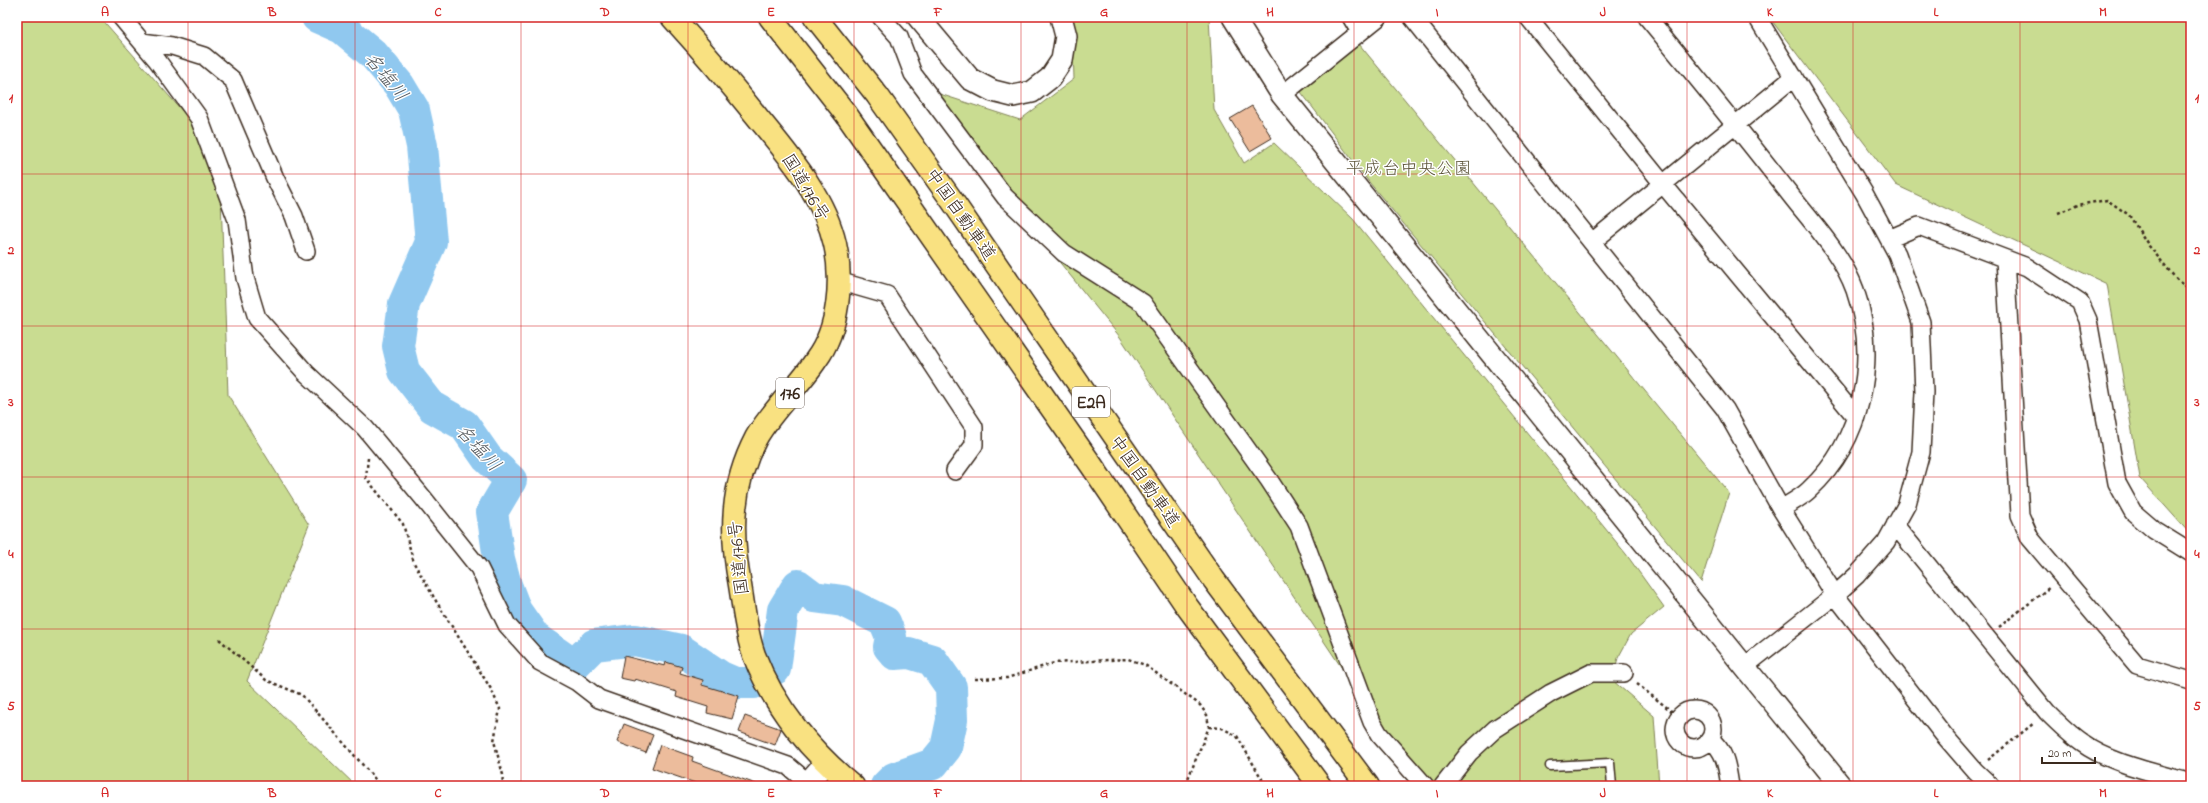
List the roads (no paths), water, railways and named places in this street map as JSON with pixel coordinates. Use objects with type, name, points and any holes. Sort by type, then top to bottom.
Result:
[{"type":"highway","name":"国道176号","points":[[672,17],[723,74],[786,151],[819,202],[835,244],[839,292],[828,338],[818,359],[757,436],[742,470],[733,512],[734,552],[746,621],[754,656],[772,691],[802,736],[825,762],[853,786]]},
{"type":"highway","name":"中国自動車道","points":[[770,17],[850,121],[1083,453],[1186,605],[1320,786]]},
{"type":"highway","name":"中国自動車道","points":[[815,17],[891,115],[951,199],[1214,580],[1368,786]]},
{"type":"street","points":[[120,17],[142,42],[199,118],[237,220],[245,278],[257,318],[306,373],[370,434],[479,568],[507,625],[540,662],[576,682],[599,699],[788,766],[806,784],[825,762]]},
{"type":"street","points":[[881,17],[899,37],[913,74],[1005,197],[1064,253],[1143,303],[1270,480],[1299,526],[1372,722],[1379,734],[1425,786]]},
{"type":"street","points":[[918,17],[970,79],[993,91],[1013,96],[1032,92],[1050,78],[1062,60],[1066,36],[1061,17]]},
{"type":"street","points":[[1233,17],[1282,95],[1841,786]]},
{"type":"street","points":[[1351,17],[1360,32]]},
{"type":"street","points":[[1282,95],[1379,17]]},
{"type":"street","points":[[1412,17],[1725,409],[1782,509],[1836,595],[1975,771],[1991,786]]},
{"type":"street","points":[[1528,17],[1663,184],[1856,417]]},
{"type":"street","points":[[1647,17],[1736,125],[1838,255],[1855,289],[1864,323],[1866,352],[1865,384],[1856,417],[1845,441],[1828,470],[1808,491],[1782,509]]},
{"type":"street","points":[[1745,666],[1836,595],[1857,575],[1886,542],[1907,504],[1921,452],[1924,392],[1921,322],[1898,254],[1864,193],[1757,17]]},
{"type":"street","points":[[142,42],[172,46],[204,56],[233,80],[275,178],[294,216],[306,251]]},
{"type":"street","points":[[1592,242],[1794,77]]},
{"type":"street","points":[[1889,239],[1919,226],[2027,267],[2080,302],[2088,320],[2117,483],[2133,512],[2154,530],[2191,553]]},
{"type":"street","points":[[2005,259],[2020,515],[2030,538],[2137,665],[2191,681]]},
{"type":"street","points":[[838,282],[887,295],[974,427],[974,445],[955,471]]},
{"type":"street","points":[[1895,525],[2047,712],[2082,744],[2113,758],[2191,783]]},
{"type":"street","points":[[1443,786],[1470,753],[1495,730],[1551,693],[1592,672],[1624,673]]},
{"type":"street","points":[[1690,710],[1704,713],[1710,718],[1713,725],[1710,739],[1705,745],[1699,748],[1693,749],[1684,746],[1675,733],[1675,726],[1679,717],[1690,710]]},
{"type":"street","points":[[1710,739],[1720,747],[1727,763],[1730,786]]},
{"type":"lane","points":[[1550,766],[1610,763],[1612,786]]},
{"type":"waterway","name":"名塩川","points":[[317,17],[342,28],[373,54],[399,85],[414,110],[422,146],[431,242],[404,304],[398,346],[404,371],[432,407],[464,425],[487,458],[511,480],[492,512],[499,559],[506,585],[516,611],[535,638],[574,665],[594,645],[635,640],[681,650],[721,677],[735,683],[754,683]]},
{"type":"waterway","name":"名塩川","points":[[775,669],[783,610],[798,585],[814,597],[843,601],[885,622],[891,637],[889,647],[895,654],[909,653],[932,660],[951,687],[952,720],[946,748],[933,764],[894,778],[886,786]]},
{"type":"park label","name":"平成台中央公園","points":[[1409,168]]}]
